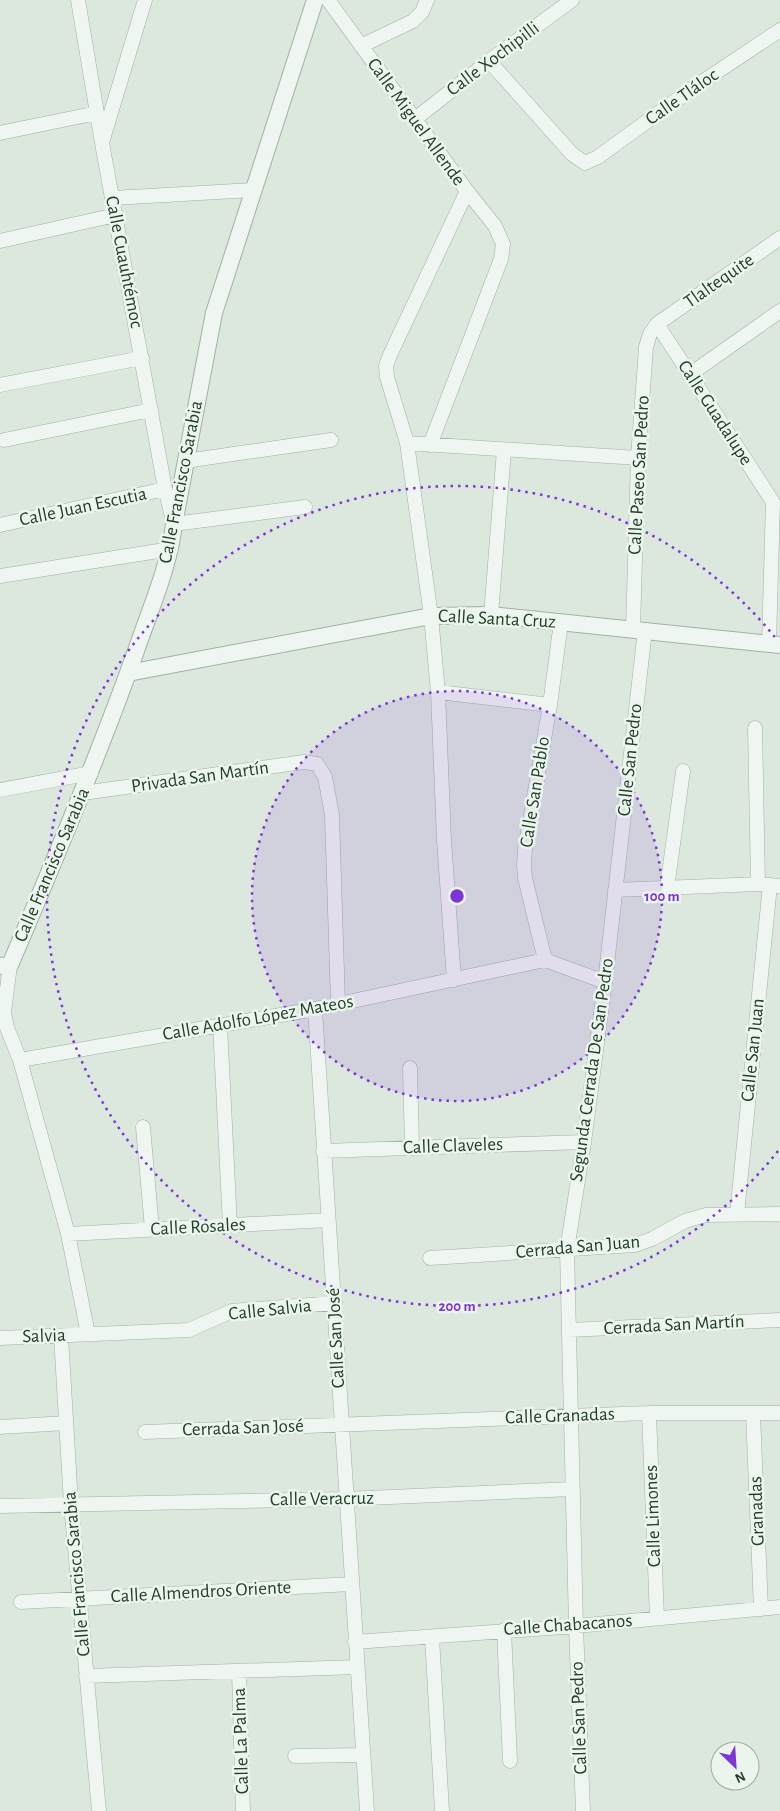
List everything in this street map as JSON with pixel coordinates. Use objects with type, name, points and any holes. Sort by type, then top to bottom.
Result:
[{"type":"street","name":"Calle Cuauhtémoc","points":[[78,0],[165,489],[174,524]]},
{"type":"street","points":[[102,143],[145,0]]},
{"type":"street","name":"Calle Francisco Sarabia","points":[[20,1060],[7,1028],[4,1012],[5,966],[91,773],[128,674],[171,549],[185,462],[214,314],[315,0]]},
{"type":"street","name":"Calle Miguel Allende","points":[[328,0],[467,191],[495,226],[503,244],[501,260],[430,445]]},
{"type":"street","points":[[361,46],[412,21],[422,12],[427,0]]},
{"type":"street","name":"Calle Xochipilli","points":[[415,119],[489,61],[572,0]]},
{"type":"street","name":"Calle Tláloc","points":[[489,61],[572,154],[585,162],[598,157],[693,88],[780,30]]},
{"type":"street","points":[[0,133],[97,113]]},
{"type":"street","points":[[112,198],[253,190]]},
{"type":"street","points":[[454,980],[444,840],[438,692],[431,616],[407,443],[386,366],[467,191]]},
{"type":"street","points":[[0,242],[116,215]]},
{"type":"street","name":"Tlaltequite","points":[[657,324],[780,238]]},
{"type":"street","points":[[690,375],[780,311]]},
{"type":"street","name":"Calle Guadalupe","points":[[657,324],[776,500],[774,645]]},
{"type":"street","name":"Calle Paseo San Pedro","points":[[639,630],[638,458],[646,347],[650,334],[657,324]]},
{"type":"street","points":[[0,385],[142,358]]},
{"type":"street","points":[[4,440],[151,410]]},
{"type":"street","points":[[185,462],[331,440]]},
{"type":"street","points":[[407,443],[638,458]]},
{"type":"street","points":[[491,615],[504,450]]},
{"type":"street","name":"Calle Juan Escutia","points":[[0,525],[165,489]]},
{"type":"street","points":[[174,524],[305,506]]},
{"type":"street","points":[[0,576],[171,549]]},
{"type":"street","name":"Calle Santa Cruz","points":[[128,674],[431,616],[491,615],[774,645]]},
{"type":"street","name":"Calle San Pablo","points":[[545,960],[524,865],[525,848],[550,705],[561,622]]},
{"type":"street","name":"Calle San Pedro","points":[[615,890],[639,630]]},
{"type":"street","points":[[438,692],[550,705]]},
{"type":"street","name":"Calle San Juan","points":[[737,1214],[769,885],[755,728]]},
{"type":"street","name":"Privada San Martín","points":[[83,793],[304,762],[317,764],[325,777],[332,815],[338,1004]]},
{"type":"street","points":[[667,888],[683,771]]},
{"type":"street","points":[[0,790],[91,773]]},
{"type":"street","points":[[615,890],[769,885]]},
{"type":"street","name":"Segunda Cerrada De San Pedro","points":[[567,1250],[584,1142],[615,890]]},
{"type":"street","points":[[545,960],[605,982]]},
{"type":"street","name":"Calle Adolfo López Mateos","points":[[20,1060],[315,1009],[545,960]]},
{"type":"street","name":"Calle San José","points":[[315,1009],[357,1667]]},
{"type":"street","points":[[220,1025],[230,1225]]},
{"type":"street","points":[[20,1060],[68,1234],[88,1334]]},
{"type":"street","points":[[410,1068],[412,1147]]},
{"type":"street","points":[[143,1127],[152,1229]]},
{"type":"street","name":"Calle Claveles","points":[[323,1151],[584,1142]]},
{"type":"street","name":"Cerrada San Juan","points":[[430,1258],[635,1245],[652,1239],[685,1221],[706,1215],[780,1214]]},
{"type":"street","name":"Calle Rosales","points":[[68,1234],[328,1220]]},
{"type":"street","points":[[567,1250],[576,1626]]},
{"type":"street","name":"Calle Salvia","points":[[88,1334],[189,1330],[232,1311],[334,1303]]},
{"type":"street","name":"Cerrada San Martín","points":[[569,1330],[780,1320]]},
{"type":"street","name":"Salvia","points":[[0,1338],[88,1334]]},
{"type":"street","name":"Calle Francisco Sarabia","points":[[61,1336],[71,1504],[99,1811]]},
{"type":"street","name":"Calle Granadas","points":[[341,1424],[649,1413],[780,1413]]},
{"type":"street","name":"Calle Limones","points":[[649,1413],[657,1618]]},
{"type":"street","name":"Granadas","points":[[753,1413],[761,1608]]},
{"type":"street","points":[[0,1427],[66,1423]]},
{"type":"street","name":"Cerrada San José","points":[[145,1432],[341,1424]]},
{"type":"street","name":"Calle Veracruz","points":[[0,1506],[345,1499],[573,1489]]},
{"type":"street","name":"Calle Almendros Oriente","points":[[21,1602],[352,1584]]},
{"type":"street","name":"Calle Chabacanos","points":[[355,1642],[576,1626],[780,1607]]},
{"type":"street","name":"Calle San Pedro","points":[[576,1626],[583,1811]]},
{"type":"street","points":[[504,1630],[510,1761]]},
{"type":"street","points":[[432,1636],[442,1811]]},
{"type":"street","points":[[86,1676],[357,1667],[367,1811]]},
{"type":"street","name":"Calle La Palma","points":[[239,1671],[243,1811]]},
{"type":"street","points":[[295,1756],[363,1755]]}]
